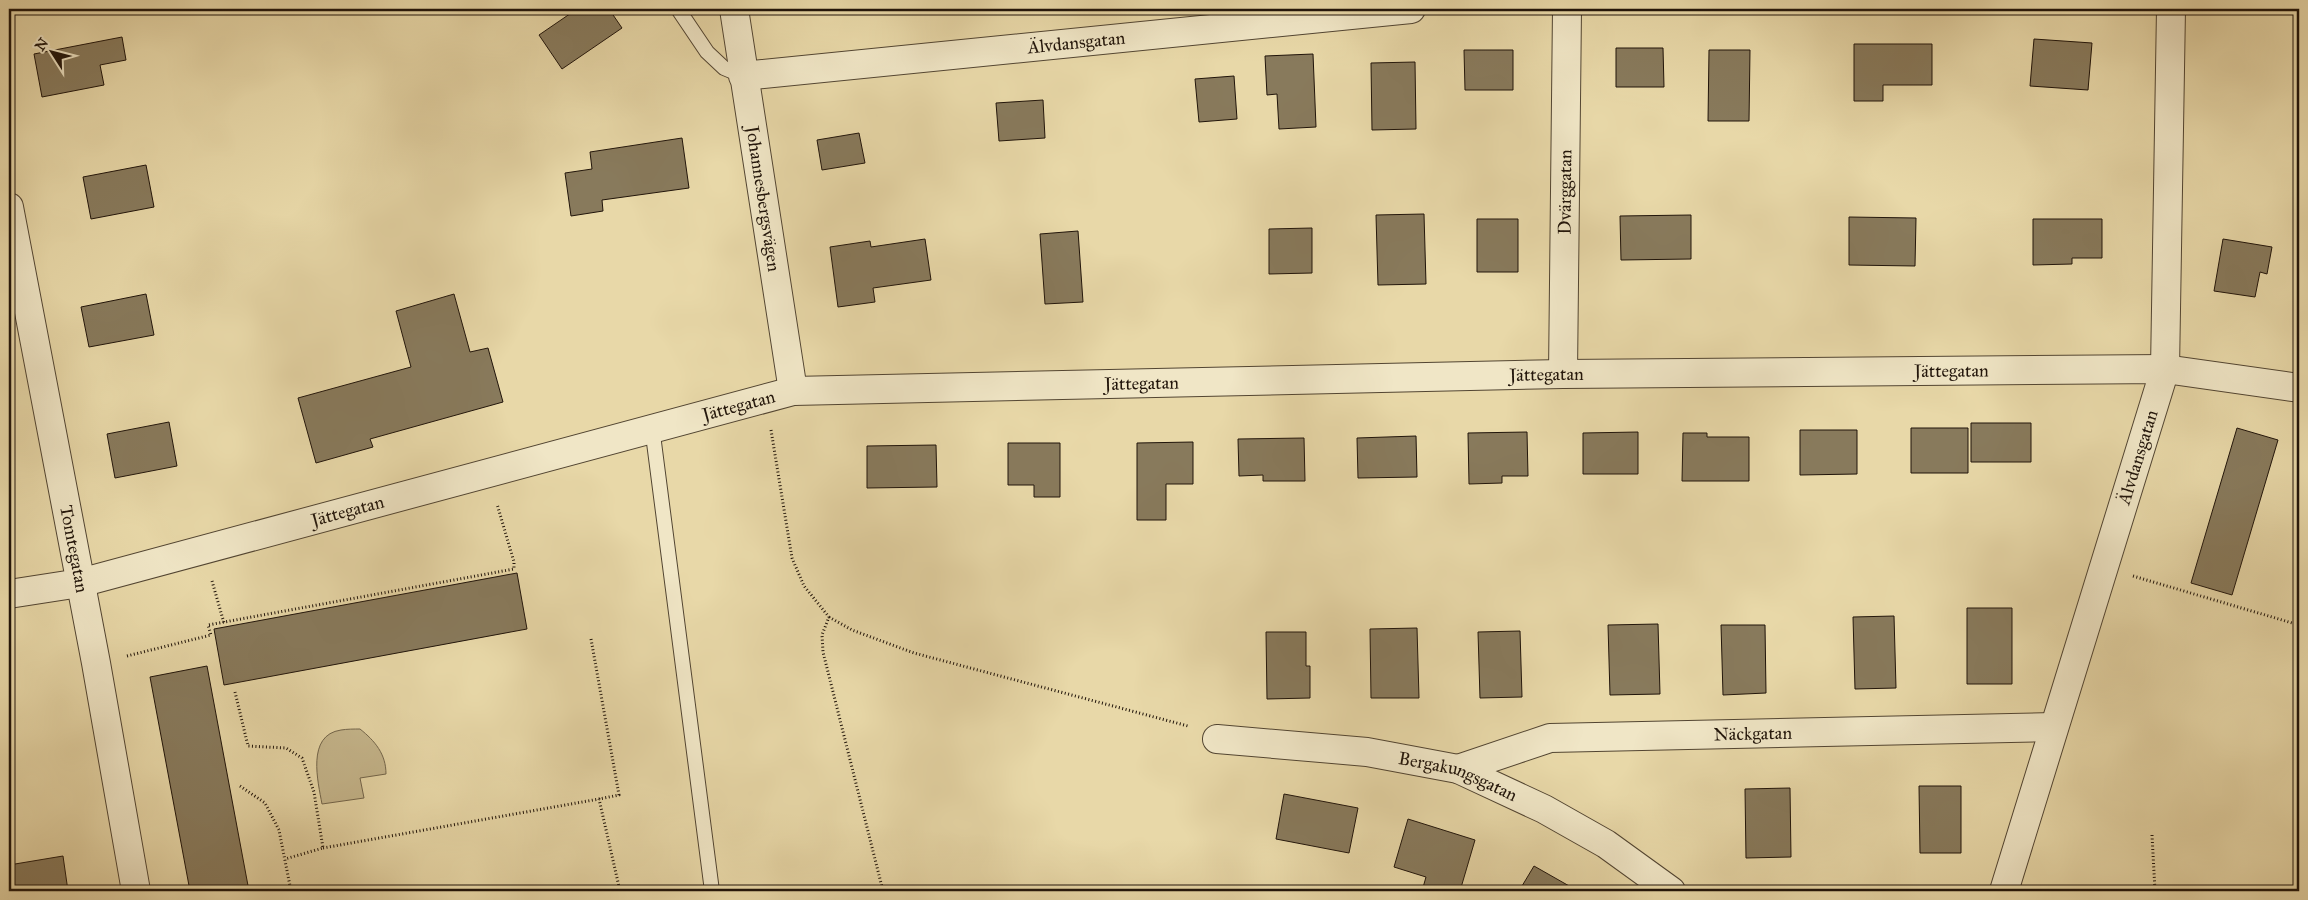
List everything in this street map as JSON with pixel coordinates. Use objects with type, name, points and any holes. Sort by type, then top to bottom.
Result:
[{"type":"street","name":"Johannesbergsvägen","points":[[734,9],[793,390]]},
{"type":"street","name":"Älvdansgatan","points":[[743,76],[1411,9]]},
{"type":"street","name":"Dvärggatan","points":[[1563,374],[1567,9]]},
{"type":"street","name":"Älvdansgatan","points":[[2004,891],[2053,727],[2165,369],[2171,9]]},
{"type":"street","name":"Tomtegatan","points":[[9,209],[96,663],[136,891]]},
{"type":"street","name":"Jättegatan","points":[[9,594],[80,583],[793,390],[1563,374],[2165,369],[2299,388]]},
{"type":"street","name":"Näckgatan","points":[[1458,769],[1550,738],[2053,727]]},
{"type":"street","name":"Bergakungsgatan","points":[[1217,739],[1367,752],[1458,769],[1544,810],[1606,844],[1672,891]]},
{"type":"lane","points":[[678,9],[707,52],[724,68],[743,76]]},
{"type":"lane","points":[[652,427],[712,891]]},
{"type":"path","points":[[765,398],[792,558],[804,586],[828,617],[852,630],[914,653],[1182,723],[1217,739]]},
{"type":"path","points":[[96,663],[211,635],[208,625],[514,570],[514,562],[488,472]]},
{"type":"path","points":[[204,549],[224,623]]},
{"type":"path","points":[[2103,567],[2299,625]]},
{"type":"path","points":[[828,617],[822,635],[823,652],[883,891]]},
{"type":"path","points":[[286,859],[323,848],[619,795],[591,639]]},
{"type":"path","points":[[235,692],[248,746],[286,748],[302,758],[314,792],[323,848]]},
{"type":"path","points":[[240,786],[266,803],[279,830],[291,891]]},
{"type":"path","points":[[599,799],[620,891]]},
{"type":"path","points":[[2152,835],[2155,891]]},
{"type":"shaded area","points":[[360,729],[379,748],[384,760],[386,774],[360,778],[364,798],[322,804],[318,784],[317,761],[323,741],[330,734],[341,730]]},
{"type":"building","points":[[577,9],[609,9],[622,28],[562,69],[539,35]]},
{"type":"building","points":[[122,37],[126,60],[100,65],[104,85],[42,97],[34,54]]},
{"type":"building","points":[[2034,39],[2092,43],[2088,90],[2030,86]]},
{"type":"building","points":[[1854,44],[1932,44],[1932,85],[1883,85],[1883,101],[1854,101]]},
{"type":"building","points":[[1616,48],[1663,48],[1664,87],[1616,87]]},
{"type":"building","points":[[1464,50],[1513,50],[1513,90],[1465,90]]},
{"type":"building","points":[[1709,50],[1750,50],[1749,121],[1708,121]]},
{"type":"building","points":[[1313,54],[1316,127],[1279,129],[1277,94],[1267,95],[1265,56]]},
{"type":"building","points":[[1415,62],[1416,129],[1372,130],[1371,63]]},
{"type":"building","points":[[1234,76],[1237,119],[1199,122],[1195,79]]},
{"type":"building","points":[[1043,100],[1045,138],[999,141],[996,103]]},
{"type":"building","points":[[859,133],[865,163],[822,170],[817,140]]},
{"type":"building","points":[[682,138],[689,188],[602,200],[603,211],[571,216],[565,173],[592,169],[590,152]]},
{"type":"building","points":[[146,165],[154,207],[91,219],[83,177]]},
{"type":"building","points":[[1424,214],[1426,284],[1378,285],[1376,215]]},
{"type":"building","points":[[1691,215],[1691,259],[1621,260],[1620,216]]},
{"type":"building","points":[[1849,217],[1916,218],[1915,266],[1849,265]]},
{"type":"building","points":[[1477,219],[1518,219],[1518,272],[1477,272]]},
{"type":"building","points":[[2033,219],[2102,219],[2102,258],[2072,258],[2072,264],[2033,265]]},
{"type":"building","points":[[1312,228],[1312,273],[1269,274],[1269,229]]},
{"type":"building","points":[[1078,231],[1083,302],[1045,304],[1040,234]]},
{"type":"building","points":[[925,239],[931,280],[873,288],[875,302],[838,307],[830,247],[870,241],[871,247]]},
{"type":"building","points":[[2223,239],[2272,247],[2267,274],[2260,272],[2255,297],[2214,291]]},
{"type":"building","points":[[146,294],[154,335],[89,347],[81,307]]},
{"type":"building","points":[[454,294],[470,352],[488,348],[503,402],[370,439],[373,447],[316,463],[298,398],[411,367],[396,311]]},
{"type":"building","points":[[169,422],[177,466],[115,478],[107,434]]},
{"type":"building","points":[[1971,423],[2031,423],[2031,462],[1971,462]]},
{"type":"building","points":[[1911,428],[1968,428],[1968,473],[1911,473]]},
{"type":"building","points":[[2237,428],[2278,440],[2232,595],[2191,583]]},
{"type":"building","points":[[1800,430],[1857,430],[1857,474],[1800,475]]},
{"type":"building","points":[[1527,432],[1528,476],[1502,476],[1502,483],[1469,484],[1468,433]]},
{"type":"building","points":[[1638,432],[1638,474],[1583,474],[1583,433]]},
{"type":"building","points":[[1683,433],[1707,433],[1707,437],[1749,437],[1749,481],[1682,481]]},
{"type":"building","points":[[1416,436],[1417,477],[1358,478],[1357,438]]},
{"type":"building","points":[[1304,438],[1305,481],[1263,481],[1263,475],[1239,476],[1238,439]]},
{"type":"building","points":[[1193,442],[1193,484],[1166,484],[1166,520],[1137,520],[1137,443]]},
{"type":"building","points":[[1008,443],[1060,443],[1060,497],[1034,497],[1034,485],[1008,485]]},
{"type":"building","points":[[936,445],[937,487],[867,488],[867,446]]},
{"type":"building","points":[[517,573],[527,629],[224,685],[214,629]]},
{"type":"building","points":[[1967,608],[2012,608],[2012,684],[1967,684]]},
{"type":"building","points":[[1894,616],[1896,688],[1855,689],[1853,617]]},
{"type":"building","points":[[1658,624],[1660,694],[1610,695],[1608,625]]},
{"type":"building","points":[[1721,625],[1765,625],[1766,693],[1723,695]]},
{"type":"building","points":[[1417,628],[1419,698],[1371,698],[1370,629]]},
{"type":"building","points":[[1520,631],[1522,697],[1480,698],[1478,632]]},
{"type":"building","points":[[1266,632],[1306,632],[1306,666],[1310,666],[1310,698],[1267,699]]},
{"type":"building","points":[[207,666],[249,891],[190,891],[150,677]]},
{"type":"building","points":[[1919,786],[1961,786],[1961,853],[1920,853]]},
{"type":"building","points":[[1790,788],[1791,857],[1746,858],[1745,789]]},
{"type":"building","points":[[1284,794],[1358,808],[1349,853],[1276,839]]},
{"type":"building","points":[[1408,819],[1475,840],[1460,891],[1422,891],[1426,877],[1394,867]]},
{"type":"building","points":[[63,856],[68,891],[9,891],[9,865]]},
{"type":"building","points":[[1534,866],[1578,891],[1519,891]]}]
